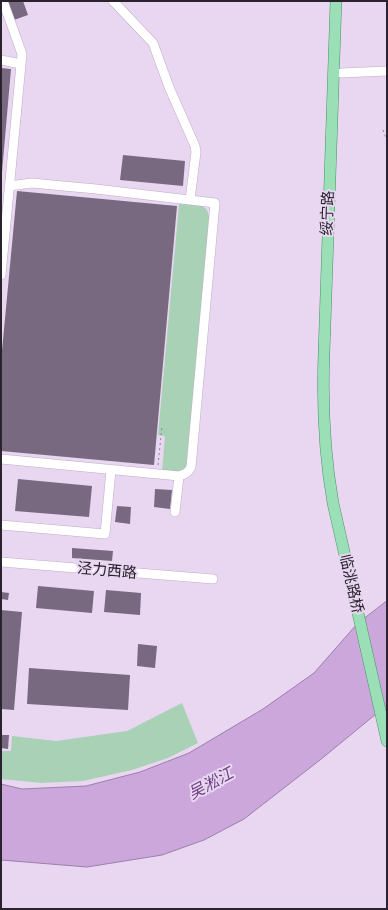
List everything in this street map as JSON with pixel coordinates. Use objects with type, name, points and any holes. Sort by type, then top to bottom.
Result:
[{"type":"main road","name":"绥宁路","points":[[327,425],[324,353],[336,1]]},
{"type":"main road","name":"绥宁路","points":[[327,425],[343,1]]},
{"type":"main road","name":"临洮路桥","points":[[327,425],[340,502],[387,709]]},
{"type":"main road","name":"临洮路桥","points":[[327,425],[327,464],[334,509],[387,741]]},
{"type":"street","points":[[1,275],[22,54],[3,1]]},
{"type":"street","points":[[113,1],[153,43],[169,88],[195,146],[196,152],[190,200]]},
{"type":"street","points":[[1,60],[21,64]]},
{"type":"street","points":[[341,73],[387,71]]},
{"type":"street","points":[[1,460],[179,476],[189,472],[191,467],[215,203],[32,183],[9,186]]},
{"type":"street","points":[[1,525],[105,534],[112,470]]},
{"type":"street","points":[[175,512],[179,476]]},
{"type":"street","name":"泾力西路","points":[[1,562],[213,579]]},
{"type":"path","points":[[383,130],[387,141]]},
{"type":"path","points":[[157,474],[162,426]]},
{"type":"green space","points":[[179,204],[202,205],[207,210],[210,219],[188,466],[181,472],[162,471],[165,436],[158,435]]},
{"type":"green space","points":[[182,703],[198,743],[168,758],[132,770],[83,781],[41,783],[1,779],[1,751],[11,751],[12,736],[56,741],[127,731]]},
{"type":"water","name":"吴淞江","points":[[387,601],[387,705],[320,760],[244,819],[204,840],[162,855],[87,867],[1,860],[1,784],[22,789],[86,786],[140,772],[189,753],[263,709],[314,673],[357,624]]},
{"type":"building","points":[[7,1],[23,1],[28,15],[14,20]]},
{"type":"building","points":[[1,68],[11,69],[2,172],[1,172]]},
{"type":"building","points":[[123,155],[185,161],[183,186],[120,180]]},
{"type":"building","points":[[17,191],[177,206],[154,465],[1,451],[1,361]]},
{"type":"building","points":[[18,479],[92,486],[89,517],[15,511]]},
{"type":"building","points":[[155,489],[172,490],[170,509],[154,507]]},
{"type":"building","points":[[117,506],[131,507],[130,524],[115,522]]},
{"type":"building","points":[[72,548],[113,551],[112,561],[72,558]]},
{"type":"building","points":[[38,586],[94,591],[92,613],[36,608]]},
{"type":"building","points":[[106,590],[141,593],[140,615],[104,612]]},
{"type":"building","points":[[1,592],[9,593],[8,600],[1,599]]},
{"type":"building","points":[[1,610],[22,612],[14,710],[1,709]]},
{"type":"building","points":[[138,644],[157,646],[155,668],[137,666]]},
{"type":"building","points":[[29,668],[130,675],[128,710],[27,704]]},
{"type":"building","points":[[1,735],[9,735],[8,749],[1,748]]}]
